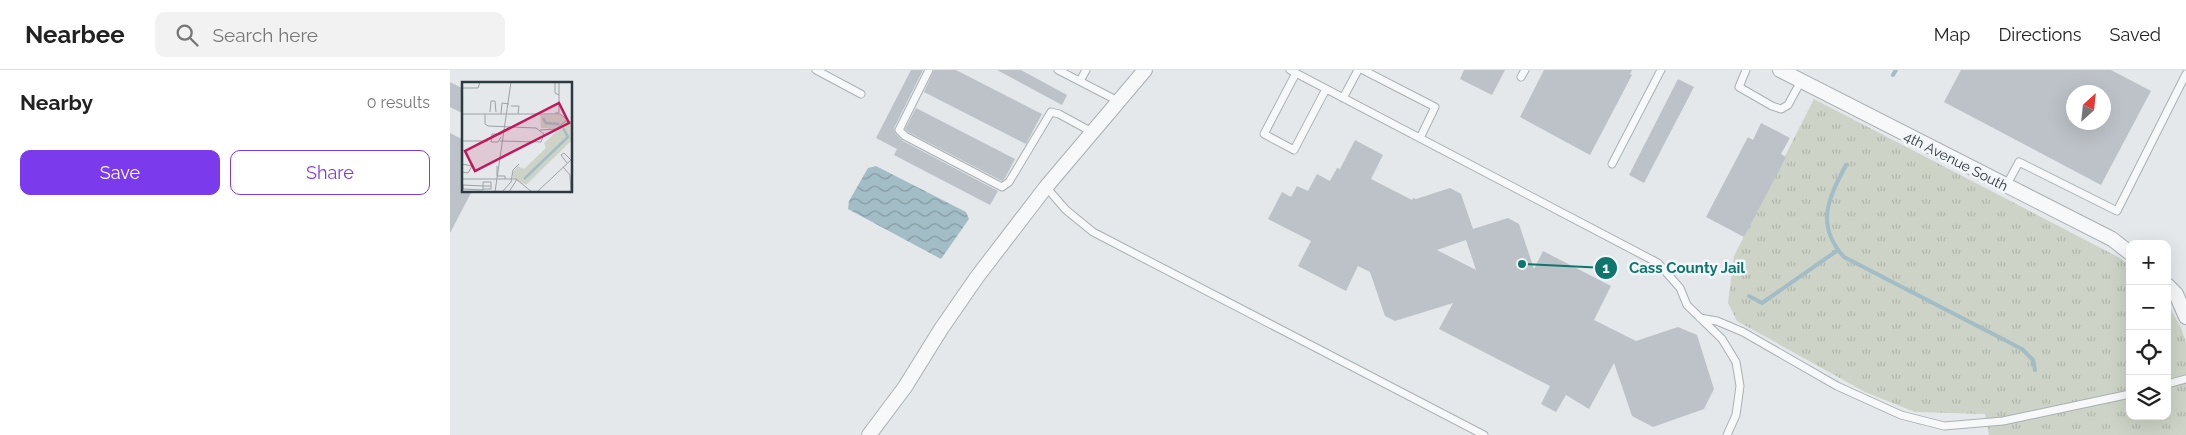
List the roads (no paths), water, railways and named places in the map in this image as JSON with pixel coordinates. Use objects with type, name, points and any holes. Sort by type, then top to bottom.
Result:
[{"type":"street","points":[[870,435],[905,387],[971,285],[1046,186],[1145,70]]},
{"type":"street","name":"4th Avenue South","points":[[1780,70],[2112,239],[2126,250]]},
{"type":"street","points":[[2171,289],[2176,294],[2186,317]]},
{"type":"lane","points":[[816,70],[861,94]]},
{"type":"lane","points":[[929,70],[899,130],[905,136],[1002,187],[1008,182],[1051,112],[1059,114],[1092,132]]},
{"type":"lane","points":[[1058,70],[1118,101]]},
{"type":"lane","points":[[1080,81],[1086,70]]},
{"type":"lane","points":[[1343,98],[1358,70]]},
{"type":"lane","points":[[1363,70],[1435,107],[1420,138]]},
{"type":"lane","points":[[1521,77],[1525,70]]},
{"type":"lane","points":[[1612,164],[1661,70]]},
{"type":"lane","points":[[1746,70],[1739,87],[1763,102],[1781,109],[1788,105],[1802,81]]},
{"type":"lane","points":[[1326,89],[1294,150],[1264,134],[1293,72],[1326,89],[1420,138],[1658,263],[1669,273],[1680,288],[1687,305],[1722,339],[1736,362],[1740,386],[1736,415],[1726,435]]},
{"type":"lane","points":[[2006,186],[2019,162],[2117,211],[2186,74]]},
{"type":"lane","points":[[1046,186],[1066,210],[1093,232],[1484,435]]},
{"type":"lane","points":[[1699,317],[1717,321],[1743,332],[1846,390],[1901,415],[1944,426],[2003,422],[2126,395]]},
{"type":"lane","points":[[2171,383],[2186,379]]},
{"type":"water","points":[[876,166],[966,212],[969,219],[941,259],[848,209],[849,201],[868,168]]},
{"type":"waterway","points":[[1893,75],[1896,70]]},
{"type":"waterway","points":[[1846,165],[1834,189],[1827,212],[1830,234],[1844,257],[2022,349],[2033,360],[2035,370]]},
{"type":"waterway","points":[[1749,296],[1762,303],[1838,250]]},
{"type":"place","name":"Cass County Jail","points":[[1522,264]]}]
